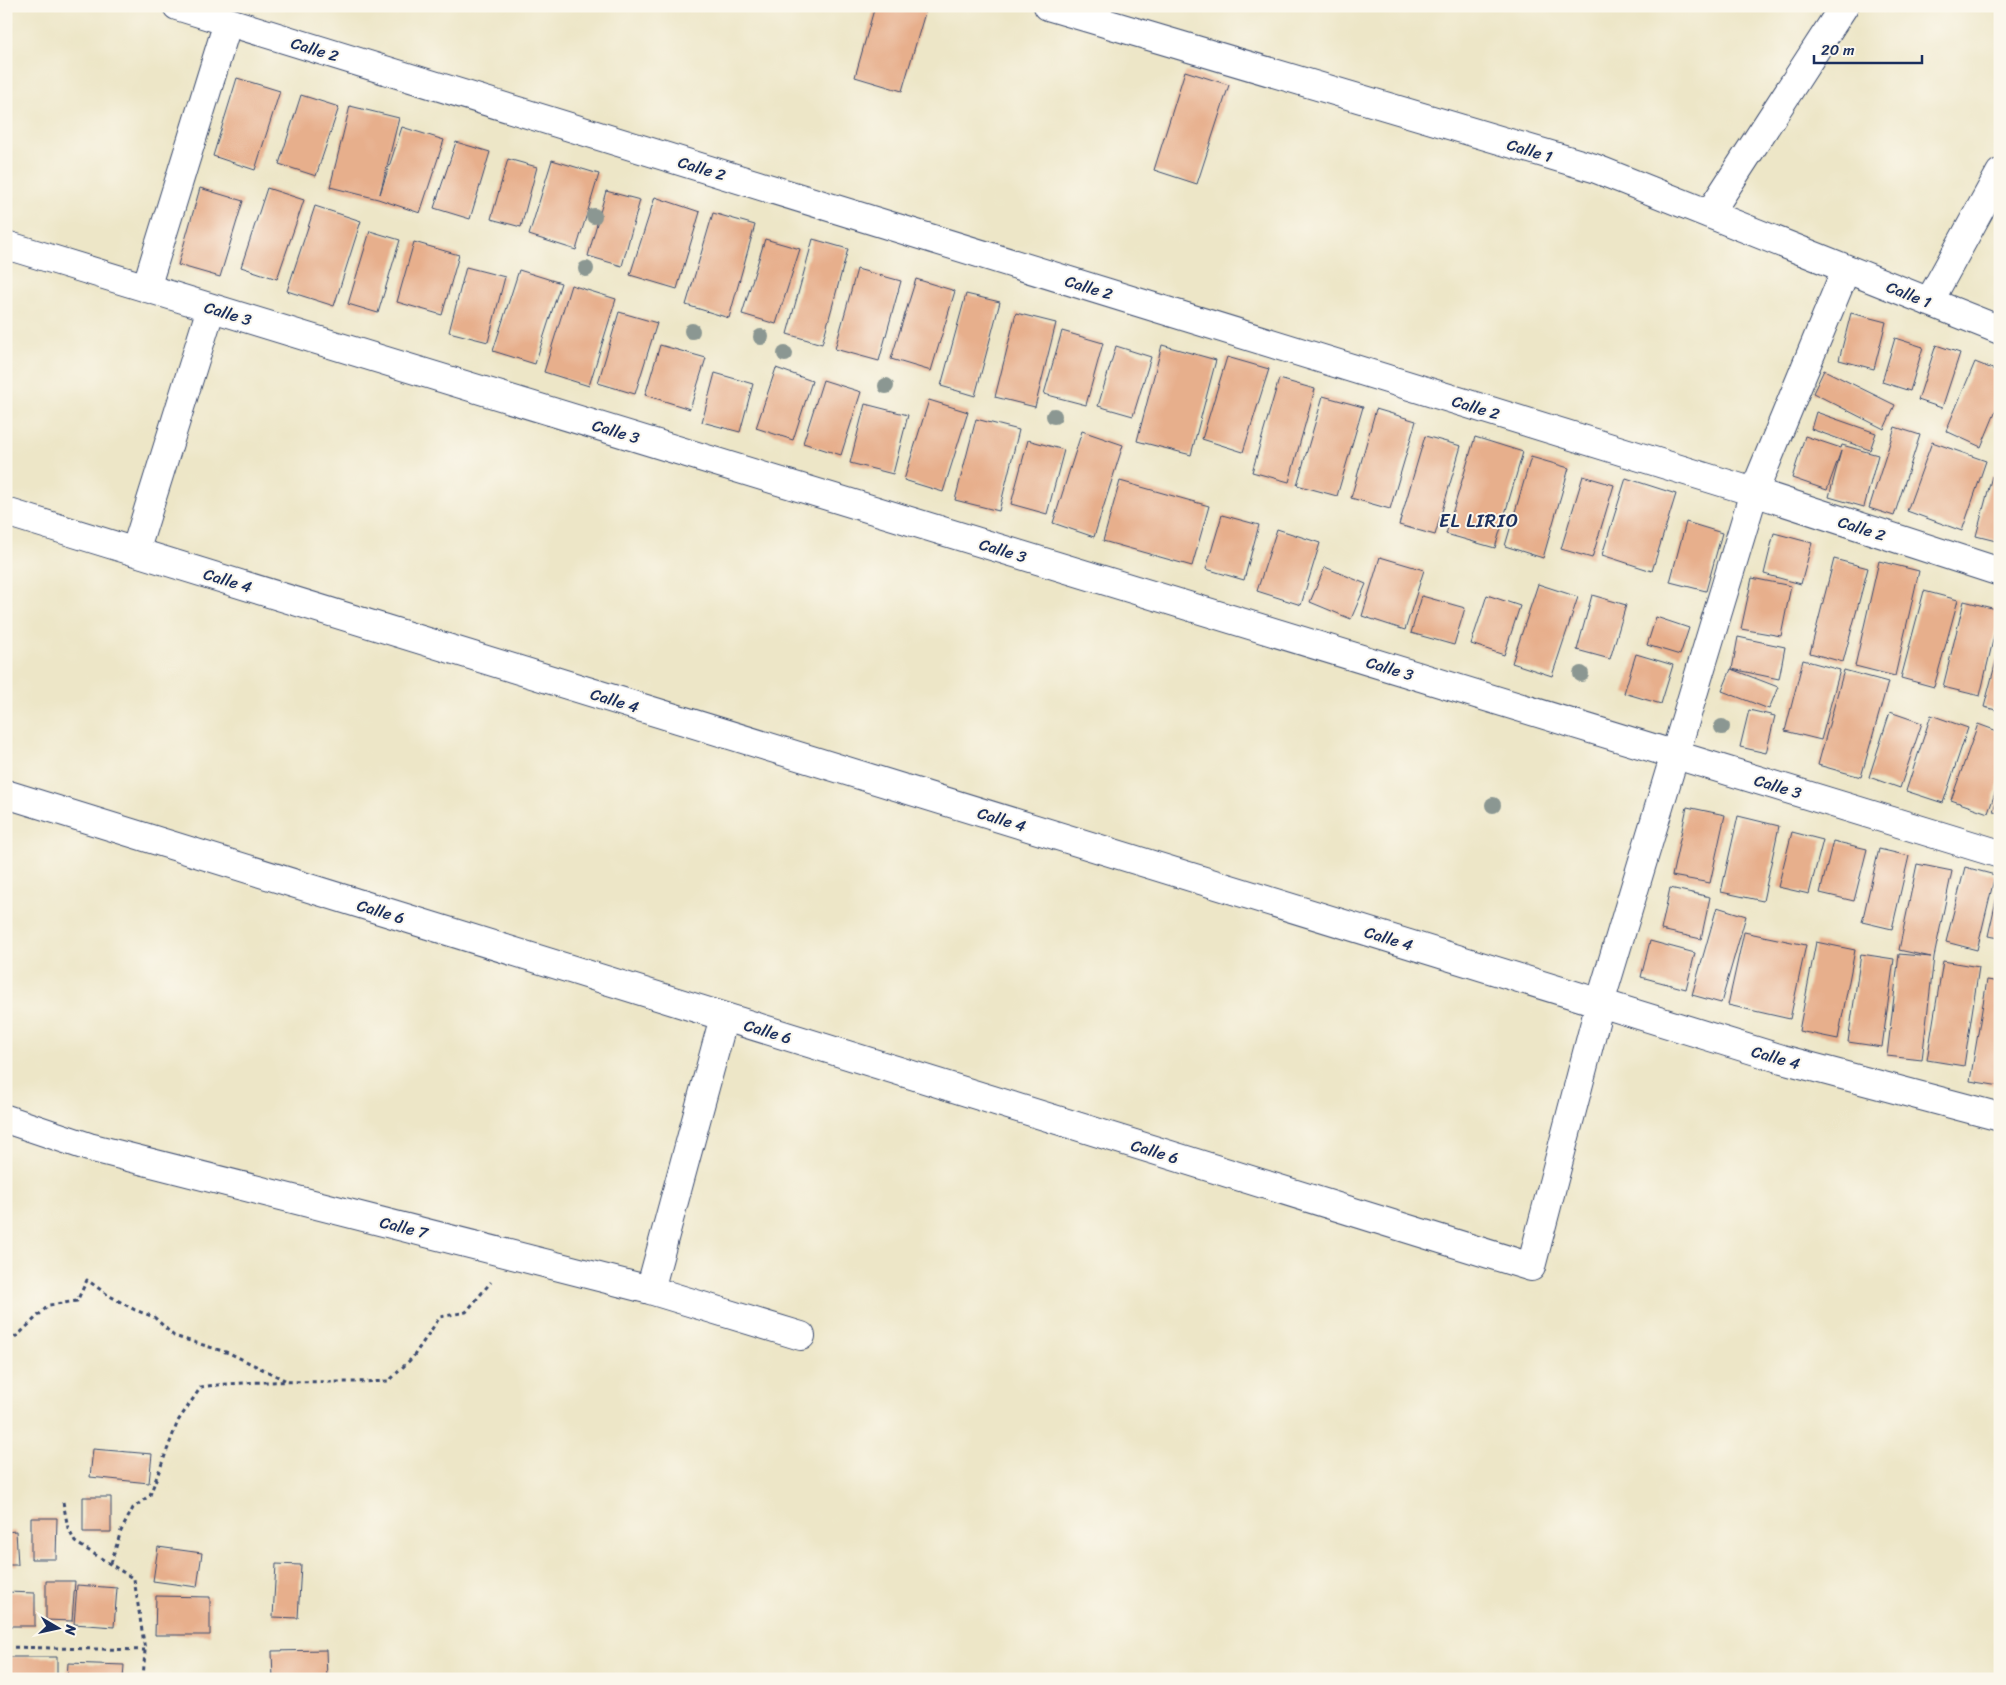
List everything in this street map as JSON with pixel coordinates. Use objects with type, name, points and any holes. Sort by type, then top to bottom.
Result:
[{"type":"street","name":"Calle 2","points":[[177,6],[1754,492],[2000,572]]},
{"type":"street","name":"Calle 1","points":[[1048,6],[1594,168],[2000,330]]},
{"type":"street","points":[[1709,214],[1844,6]]},
{"type":"street","points":[[146,288],[228,22]]},
{"type":"street","points":[[1929,302],[2000,173]]},
{"type":"street","name":"Calle 3","points":[[6,245],[2000,854]]},
{"type":"street","points":[[1600,1004],[1754,492],[1846,269]]},
{"type":"street","points":[[135,552],[211,308]]},
{"type":"street","name":"Calle 4","points":[[6,512],[1600,1004],[1782,1059],[2000,1117]]},
{"type":"street","name":"Calle 6","points":[[6,794],[1531,1267],[1600,1004]]},
{"type":"street","points":[[650,1290],[724,1017]]},
{"type":"street","name":"Calle 7","points":[[6,1119],[89,1147],[650,1290],[801,1336]]},
{"type":"path","points":[[111,1563],[121,1532],[133,1508],[150,1495],[178,1421],[202,1387],[233,1383],[288,1381],[389,1381],[413,1357],[440,1317],[466,1312],[487,1287],[510,1254]]},
{"type":"path","points":[[6,1337],[17,1336],[49,1305],[77,1301],[87,1280],[108,1295],[135,1310],[154,1317],[174,1336],[229,1353],[288,1381]]},
{"type":"path","points":[[63,1502],[68,1528],[74,1542],[134,1578],[145,1650],[143,1679]]},
{"type":"path","points":[[6,1647],[145,1650]]},
{"type":"building","points":[[875,6],[927,6],[902,91],[855,77]]},
{"type":"building","points":[[1185,71],[1229,85],[1197,184],[1154,170]]},
{"type":"building","points":[[237,78],[280,91],[255,170],[213,156]]},
{"type":"building","points":[[301,95],[339,107],[316,176],[279,164]]},
{"type":"building","points":[[350,106],[399,118],[380,194],[402,127],[444,140],[420,213],[378,199],[330,187]]},
{"type":"building","points":[[456,142],[490,152],[470,219],[434,208]]},
{"type":"building","points":[[508,159],[537,167],[521,227],[491,219]]},
{"type":"building","points":[[552,160],[599,174],[576,250],[529,235]]},
{"type":"building","points":[[200,188],[243,201],[220,277],[178,265]]},
{"type":"building","points":[[267,188],[304,200],[277,279],[241,267]]},
{"type":"building","points":[[606,191],[640,200],[622,266],[588,256]]},
{"type":"building","points":[[655,197],[700,212],[677,289],[630,275]]},
{"type":"building","points":[[315,206],[361,221],[334,306],[287,291]]},
{"type":"building","points":[[713,213],[755,225],[729,318],[686,305]]},
{"type":"building","points":[[370,231],[400,240],[378,313],[348,304]]},
{"type":"building","points":[[765,239],[800,249],[776,324],[742,314]]},
{"type":"building","points":[[813,239],[848,249],[822,344],[787,334]]},
{"type":"building","points":[[414,242],[459,255],[442,315],[397,302]]},
{"type":"building","points":[[466,267],[505,277],[488,342],[449,332]]},
{"type":"building","points":[[857,269],[901,281],[879,361],[835,349]]},
{"type":"building","points":[[519,270],[561,283],[535,364],[493,351]]},
{"type":"building","points":[[916,279],[955,291],[931,371],[891,359]]},
{"type":"building","points":[[571,285],[616,299],[589,386],[544,372]]},
{"type":"building","points":[[966,294],[1000,302],[975,396],[941,386]]},
{"type":"building","points":[[619,312],[657,323],[635,394],[598,383]]},
{"type":"building","points":[[1016,313],[1056,323],[1035,407],[995,397]]},
{"type":"building","points":[[1851,313],[1886,322],[1874,369],[1839,360]]},
{"type":"building","points":[[1062,331],[1103,343],[1086,405],[1044,394]]},
{"type":"building","points":[[1895,338],[1923,347],[1910,391],[1882,382]]},
{"type":"building","points":[[660,345],[706,358],[690,409],[645,395]]},
{"type":"building","points":[[1162,345],[1216,360],[1191,455],[1137,441]]},
{"type":"building","points":[[1936,345],[1960,353],[1942,408],[1918,400]]},
{"type":"building","points":[[1116,346],[1151,357],[1133,416],[1098,406]]},
{"type":"building","points":[[1227,357],[1269,369],[1243,452],[1202,439]]},
{"type":"building","points":[[1975,362],[2000,372],[2000,401],[1981,447],[1946,431]]},
{"type":"building","points":[[776,368],[812,381],[793,440],[756,428]]},
{"type":"building","points":[[1824,370],[1895,405],[1884,429],[1813,393]]},
{"type":"building","points":[[715,373],[753,384],[740,432],[702,422]]},
{"type":"building","points":[[1279,379],[1315,389],[1289,482],[1252,472]]},
{"type":"building","points":[[823,380],[861,392],[841,455],[803,443]]},
{"type":"building","points":[[1323,396],[1363,407],[1337,496],[1297,485]]},
{"type":"building","points":[[929,400],[968,412],[943,492],[904,480]]},
{"type":"building","points":[[865,404],[908,415],[893,474],[850,463]]},
{"type":"building","points":[[1376,409],[1416,421],[1390,509],[1351,498]]},
{"type":"building","points":[[1816,412],[1876,433],[1870,450],[1811,429]]},
{"type":"building","points":[[976,419],[1019,430],[999,511],[955,500]]},
{"type":"building","points":[[1895,427],[1920,435],[1894,516],[1869,508]]},
{"type":"building","points":[[1082,431],[1123,445],[1094,537],[1053,523]]},
{"type":"building","points":[[1425,436],[1461,446],[1435,535],[1399,525]]},
{"type":"building","points":[[1805,436],[1841,448],[1842,445],[1878,455],[1864,507],[1829,497],[1841,451],[1827,490],[1792,478]]},
{"type":"building","points":[[1475,437],[1523,452],[1495,548],[1446,534]]},
{"type":"building","points":[[1028,440],[1064,450],[1047,514],[1011,504]]},
{"type":"building","points":[[1932,442],[1986,461],[1962,531],[1907,511]]},
{"type":"building","points":[[1531,457],[1569,468],[1543,558],[1505,546]]},
{"type":"building","points":[[1583,476],[1614,485],[1592,558],[1561,549]]},
{"type":"building","points":[[1992,476],[2000,478],[2000,542],[1976,536]]},
{"type":"building","points":[[1626,478],[1676,494],[1652,571],[1602,555]]},
{"type":"building","points":[[1120,481],[1209,506],[1192,566],[1103,541]]},
{"type":"building","points":[[1222,515],[1259,525],[1244,580],[1206,569]]},
{"type":"building","points":[[1686,522],[1722,533],[1706,591],[1670,582]]},
{"type":"building","points":[[1277,529],[1320,543],[1301,605],[1257,591]]},
{"type":"building","points":[[1774,533],[1812,543],[1801,584],[1764,574]]},
{"type":"building","points":[[1380,557],[1424,570],[1405,630],[1362,616]]},
{"type":"building","points":[[1834,559],[1868,568],[1843,662],[1810,653]]},
{"type":"building","points":[[1879,561],[1919,571],[1895,676],[1855,666]]},
{"type":"building","points":[[1325,567],[1366,584],[1351,619],[1310,602]]},
{"type":"building","points":[[1752,578],[1791,586],[1781,636],[1741,629]]},
{"type":"building","points":[[1538,584],[1578,597],[1552,676],[1512,663]]},
{"type":"building","points":[[1924,591],[1958,600],[1934,687],[1901,678]]},
{"type":"building","points":[[1487,595],[1520,606],[1504,655],[1471,644]]},
{"type":"building","points":[[1592,595],[1626,605],[1610,659],[1577,650]]},
{"type":"building","points":[[1422,596],[1465,608],[1454,645],[1411,633]]},
{"type":"building","points":[[1964,601],[2000,610],[1980,696],[1943,687]]},
{"type":"building","points":[[1656,617],[1689,628],[1680,655],[1647,645]]},
{"type":"building","points":[[1738,637],[1785,647],[1779,679],[1732,669]]},
{"type":"building","points":[[2000,646],[2000,711],[1984,707]]},
{"type":"building","points":[[1636,654],[1673,665],[1661,704],[1624,693]]},
{"type":"building","points":[[1803,660],[1840,670],[1821,740],[1785,731]]},
{"type":"building","points":[[1731,669],[1778,687],[1769,709],[1722,691]]},
{"type":"building","points":[[1844,670],[1888,682],[1861,777],[1818,765]]},
{"type":"building","points":[[1749,710],[1775,716],[1766,753],[1740,747]]},
{"type":"building","points":[[1890,712],[1922,723],[1900,788],[1869,777]]},
{"type":"building","points":[[1931,715],[1968,728],[1943,803],[1906,791]]},
{"type":"building","points":[[1978,724],[2000,732],[2000,779],[1988,813],[1951,800]]},
{"type":"building","points":[[2000,790],[2000,813],[1993,812]]},
{"type":"building","points":[[1687,807],[1725,815],[1710,883],[1672,876]]},
{"type":"building","points":[[1738,816],[1779,826],[1763,901],[1721,892]]},
{"type":"building","points":[[1792,832],[1823,840],[1809,894],[1778,887]]},
{"type":"building","points":[[1833,841],[1867,849],[1854,901],[1820,893]]},
{"type":"building","points":[[1879,849],[1909,856],[1892,929],[1862,922]]},
{"type":"building","points":[[1917,864],[1952,871],[1934,957],[1922,1060],[1887,1056],[1899,954],[1931,957],[1899,950]]},
{"type":"building","points":[[1965,867],[1995,875],[1977,950],[1946,942]]},
{"type":"building","points":[[1670,888],[1710,897],[1701,939],[1661,930]]},
{"type":"building","points":[[1998,892],[2000,893],[2000,938],[1988,936]]},
{"type":"building","points":[[1717,907],[1746,916],[1721,1003],[1692,995]]},
{"type":"building","points":[[1744,932],[1806,945],[1790,1019],[1728,1005]]},
{"type":"building","points":[[1650,941],[1695,953],[1686,989],[1641,977]]},
{"type":"building","points":[[1816,942],[1855,950],[1838,1039],[1799,1031]]},
{"type":"building","points":[[1861,954],[1894,959],[1882,1047],[1848,1042]]},
{"type":"building","points":[[1943,961],[1979,967],[1964,1066],[1927,1060]]},
{"type":"building","points":[[1987,980],[2000,982],[2000,1086],[1970,1081]]},
{"type":"building","points":[[93,1449],[152,1454],[149,1483],[90,1477]]},
{"type":"building","points":[[83,1497],[111,1497],[111,1532],[83,1532]]},
{"type":"building","points":[[31,1518],[57,1518],[56,1559],[31,1559]]},
{"type":"building","points":[[16,1531],[18,1565],[6,1565],[6,1532]]},
{"type":"building","points":[[158,1547],[202,1553],[197,1587],[153,1581]]},
{"type":"building","points":[[276,1564],[301,1565],[298,1618],[273,1617]]},
{"type":"building","points":[[46,1581],[75,1581],[72,1621],[46,1620]]},
{"type":"building","points":[[77,1585],[117,1588],[114,1627],[74,1624]]},
{"type":"building","points":[[6,1592],[35,1593],[35,1626],[6,1626]]},
{"type":"building","points":[[156,1596],[210,1597],[210,1635],[155,1635]]},
{"type":"building","points":[[326,1650],[327,1679],[273,1679],[272,1651]]},
{"type":"building","points":[[6,1657],[57,1657],[57,1679],[6,1679]]},
{"type":"building","points":[[68,1663],[124,1665],[123,1679],[67,1679]]},
{"type":"district","name":"EL LIRIO","points":[[1479,520]]}]
